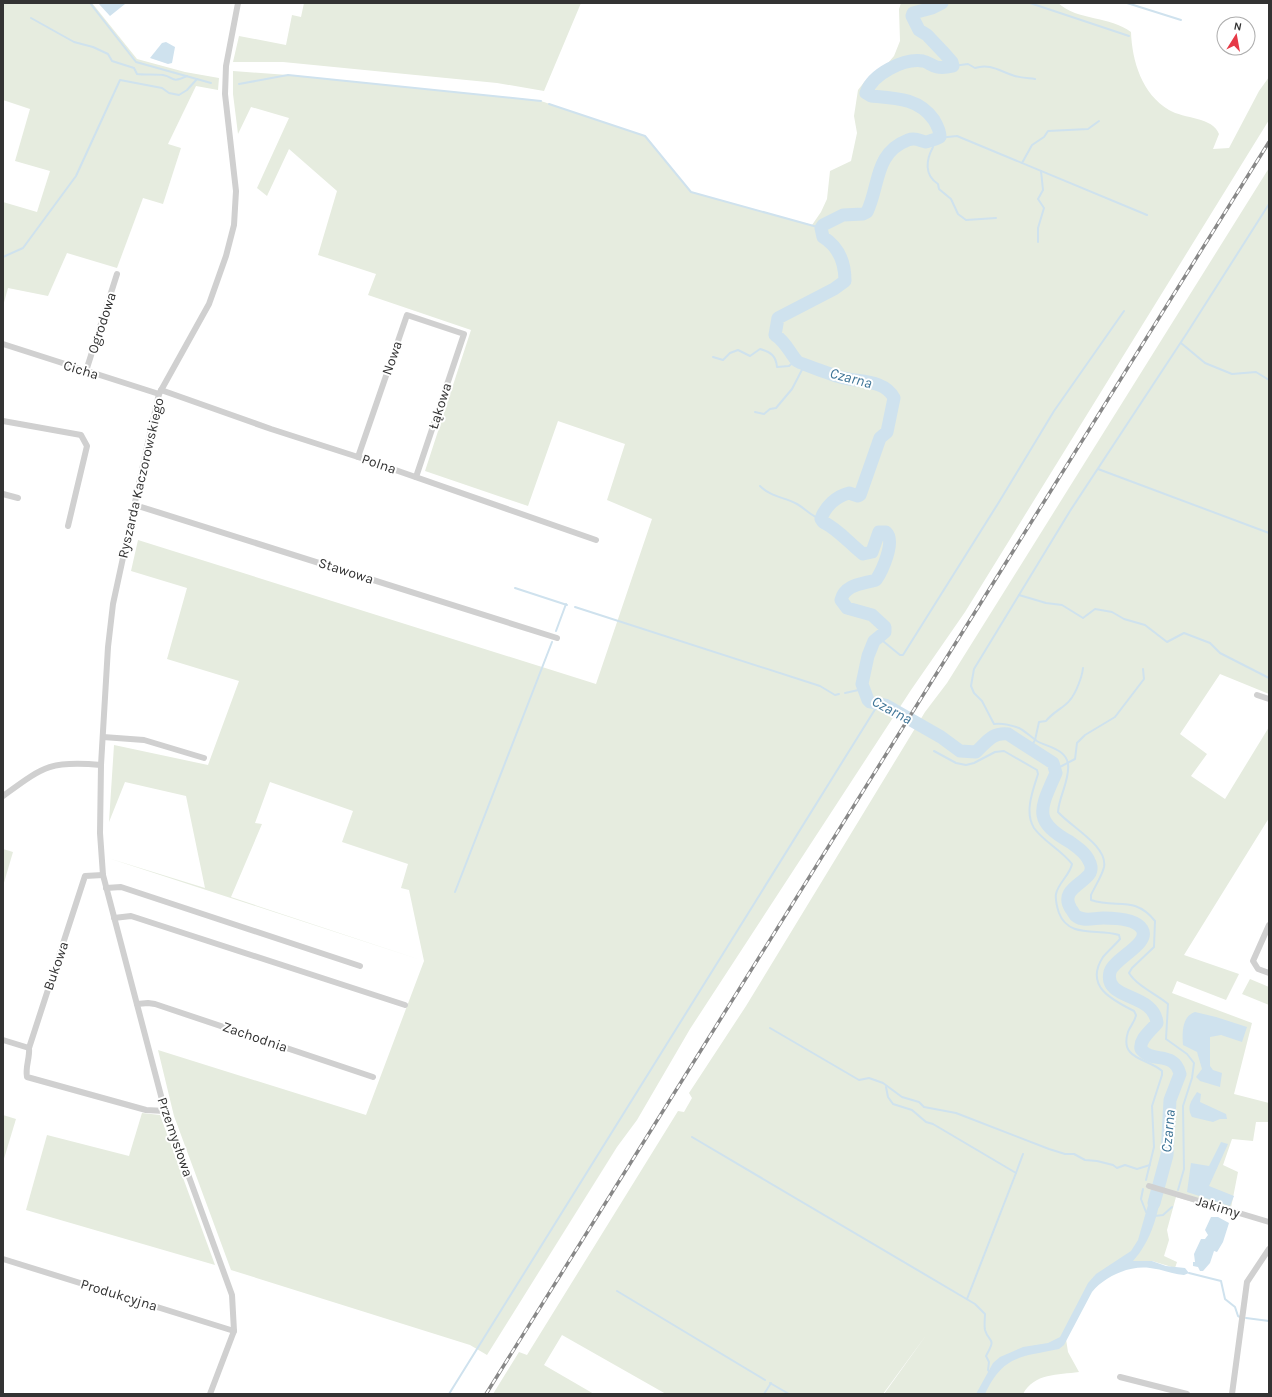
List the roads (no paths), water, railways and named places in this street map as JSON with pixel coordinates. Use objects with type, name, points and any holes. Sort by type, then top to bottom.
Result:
[{"type":"street","name":"Ryszarda Kaczorowskiego","points":[[103,875],[100,834],[101,765],[108,647],[113,604],[160,392],[209,304],[226,256],[234,225],[236,191],[225,94],[226,66],[238,3]]},
{"type":"street","name":"Ogrodowa","points":[[86,371],[117,274]]},
{"type":"street","name":"Nowa","points":[[358,457],[406,315],[464,334]]},
{"type":"street","name":"Łąkowa","points":[[416,477],[464,334]]},
{"type":"street","name":"Cicha","points":[[3,344],[86,371],[160,392]]},
{"type":"street","name":"Polna","points":[[160,392],[358,457],[596,540]]},
{"type":"street","points":[[3,420],[81,435],[87,446],[68,526]]},
{"type":"street","points":[[3,494],[18,498]]},
{"type":"street","name":"Stawowa","points":[[135,505],[558,638]]},
{"type":"street","points":[[1257,695],[1269,699]]},
{"type":"street","points":[[103,737],[144,740],[204,758]]},
{"type":"street","points":[[3,796],[47,767],[76,762],[101,765]]},
{"type":"street","name":"Przemysłowa","points":[[103,875],[165,1111],[232,1295],[234,1331],[210,1394]]},
{"type":"street","name":"Bukowa","points":[[29,1048],[85,876],[103,875]]},
{"type":"street","points":[[106,888],[121,887],[360,966]]},
{"type":"street","points":[[114,918],[131,916],[405,1005]]},
{"type":"street","points":[[1269,925],[1252,961],[1258,969],[1269,973]]},
{"type":"street","name":"Zachodnia","points":[[137,1004],[148,1002],[156,1004],[374,1077]]},
{"type":"street","points":[[3,1040],[29,1048],[30,1058],[26,1072],[27,1077],[146,1110],[165,1111]]},
{"type":"street","name":"Jakimy","points":[[1149,1186],[1269,1222]]},
{"type":"street","points":[[1232,1394],[1247,1282],[1269,1249]]},
{"type":"street","name":"Produkcyjna","points":[[3,1259],[234,1331]]},
{"type":"street","points":[[1120,1377],[1187,1394]]},
{"type":"water","points":[[98,3],[125,3],[125,4],[110,16]]},
{"type":"water","points":[[166,42],[175,47],[172,63],[168,64],[150,58],[162,43]]},
{"type":"water","points":[[1195,1012],[1247,1027],[1242,1042],[1221,1035],[1210,1037],[1210,1066],[1213,1070],[1222,1073],[1220,1087],[1200,1081],[1196,1077],[1202,1069],[1197,1052],[1183,1045],[1183,1030],[1185,1021]]},
{"type":"water","points":[[1197,1092],[1201,1094],[1200,1102],[1226,1114],[1227,1119],[1220,1119],[1213,1122],[1192,1117],[1190,1113],[1190,1106]]},
{"type":"water","points":[[1221,1142],[1228,1144],[1209,1186],[1234,1196],[1230,1206],[1187,1192],[1191,1163],[1209,1166]]},
{"type":"water","points":[[1152,1191],[1162,1193],[1157,1212],[1149,1238],[1133,1261],[1152,1261],[1166,1266],[1185,1268],[1189,1273],[1184,1275],[1154,1269],[1134,1268],[1118,1273],[1097,1286],[1092,1292],[1064,1345],[1059,1349],[1024,1356],[1014,1360],[999,1372],[985,1394],[976,1394],[993,1363],[1000,1357],[1023,1347],[1048,1343],[1060,1337],[1088,1283],[1096,1274],[1131,1251],[1138,1240]]},
{"type":"water","points":[[1211,1217],[1218,1217],[1229,1223],[1223,1242],[1217,1252],[1214,1251],[1210,1263],[1203,1271],[1200,1271],[1198,1267],[1193,1266],[1193,1262],[1195,1262],[1194,1254],[1201,1239],[1205,1239],[1208,1235],[1205,1230]]},
{"type":"waterway","points":[[90,3],[136,62],[211,83]]},
{"type":"waterway","name":"Czarna","points":[[942,3],[932,8],[913,13],[912,16],[919,30],[927,35],[945,54],[952,62],[953,66],[939,67],[923,61],[907,62],[882,74],[869,86],[866,93],[871,96],[906,100],[921,107],[934,120],[940,137],[926,142],[911,139],[897,146],[889,153],[884,161],[867,212],[863,214],[843,215],[823,225],[821,228],[823,237],[829,241],[840,256],[844,268],[845,281],[834,289],[778,318],[775,335],[782,341],[797,361],[840,377],[878,385],[890,392],[894,398],[887,432],[880,438],[860,495],[858,496],[849,493],[840,496],[828,506],[821,519],[863,554],[872,552],[879,532],[886,532],[889,536],[890,542],[887,556],[882,570],[876,580],[850,588],[846,591],[841,600],[847,608],[872,615],[885,627],[885,632],[874,641],[868,656],[862,684],[868,700],[870,702],[885,705],[941,737],[960,751],[976,752],[994,736],[1008,734],[1053,763],[1056,773],[1046,795],[1043,812],[1044,820],[1049,827],[1084,853],[1088,858],[1091,867],[1091,871],[1087,877],[1070,892],[1068,902],[1071,909],[1075,915],[1082,919],[1119,919],[1135,923],[1142,929],[1143,935],[1141,940],[1137,946],[1118,961],[1113,967],[1110,972],[1110,981],[1114,988],[1121,993],[1139,1001],[1154,1013],[1157,1023],[1144,1038],[1141,1049],[1151,1056],[1168,1059],[1173,1062],[1180,1074],[1170,1100],[1167,1155],[1154,1203]]},
{"type":"waterway","points":[[1030,3],[1129,36]]},
{"type":"waterway","points":[[1127,3],[1181,20]]},
{"type":"waterway","points":[[31,18],[74,42],[93,47],[108,54],[112,61],[134,68],[137,74],[163,75],[175,80],[187,76]]},
{"type":"waterway","points":[[953,66],[968,64],[975,68],[985,66],[1018,77],[1035,79]]},
{"type":"waterway","points":[[239,84],[288,75],[541,101]]},
{"type":"waterway","points":[[3,257],[23,248],[76,176],[120,80],[162,88],[169,93],[179,95],[187,90],[197,79]]},
{"type":"waterway","points":[[549,104],[645,136],[691,192],[821,228]]},
{"type":"waterway","points":[[1022,163],[1032,145],[1044,137],[1048,131],[1088,129],[1099,121]]},
{"type":"waterway","points":[[938,138],[957,136],[1147,215]]},
{"type":"waterway","points":[[929,141],[933,147],[929,157],[928,172],[933,180],[938,184],[939,189],[951,199],[958,214],[966,220],[996,218]]},
{"type":"waterway","points":[[1038,242],[1038,228],[1044,208],[1038,199],[1043,190],[1041,171]]},
{"type":"waterway","points":[[1178,1190],[1184,1169],[1183,1106],[1192,1078],[1194,1063],[1187,1054],[1166,1039],[1168,1004],[1142,986],[1132,978],[1129,973],[1132,968],[1154,947],[1155,921],[1140,908],[1132,905],[1091,900],[1091,895],[1104,867],[1104,859],[1095,844],[1058,812],[1066,782],[1068,770],[1067,759],[1056,749],[1037,741],[1019,728],[1007,724],[994,724],[982,701],[974,693],[971,686],[974,669],[1070,511],[1187,333],[1269,204]]},
{"type":"waterway","points":[[878,637],[900,655],[903,655],[1054,411],[1124,311]]},
{"type":"waterway","points":[[1181,343],[1205,363],[1232,374],[1256,372],[1269,380]]},
{"type":"waterway","points":[[713,357],[723,360],[730,353],[738,350],[750,356],[760,349],[774,357],[777,367],[789,366],[796,360]]},
{"type":"waterway","points":[[755,412],[764,414],[770,409],[776,408],[792,389],[805,364]]},
{"type":"waterway","points":[[1098,469],[1269,533]]},
{"type":"waterway","points":[[760,486],[773,495],[797,504],[821,519]]},
{"type":"waterway","points":[[515,588],[567,605]]},
{"type":"waterway","points":[[1019,595],[1046,603],[1062,605],[1083,618],[1095,609],[1112,612],[1124,619],[1145,625],[1167,642],[1184,633],[1210,643],[1220,653],[1269,678]]},
{"type":"waterway","points":[[556,631],[566,604]]},
{"type":"waterway","points":[[575,607],[820,686],[835,695],[839,694]]},
{"type":"waterway","points":[[455,892],[552,642]]},
{"type":"waterway","points":[[1030,749],[1035,740],[1039,722],[1046,721],[1070,700],[1078,685],[1083,668]]},
{"type":"waterway","points":[[1056,769],[1075,759],[1077,743],[1085,735],[1115,717],[1144,679],[1143,669]]},
{"type":"waterway","points":[[845,693],[863,689]]},
{"type":"waterway","points":[[449,1394],[879,703]]},
{"type":"waterway","points":[[934,751],[956,763],[966,765],[974,763],[995,752],[1004,751],[1037,770],[1038,774],[1030,801],[1031,822],[1038,833],[1063,854],[1072,864],[1069,872],[1057,890],[1056,902],[1059,913],[1064,921],[1077,930],[1119,935],[1120,939],[1103,957],[1098,967],[1097,976],[1099,984],[1103,991],[1110,997],[1134,1011],[1136,1015],[1135,1020],[1128,1032],[1126,1041],[1131,1053],[1162,1071],[1152,1106],[1154,1147],[1146,1180]]},
{"type":"waterway","points":[[770,1028],[859,1080],[869,1078],[883,1083],[902,1097],[919,1102],[924,1107],[956,1113],[1049,1149],[1065,1154],[1074,1154],[1085,1160],[1097,1161],[1113,1165],[1117,1168],[1125,1165],[1137,1169],[1150,1165]]},
{"type":"waterway","points":[[886,1087],[888,1097],[893,1104],[912,1110],[926,1122],[933,1124],[1016,1173],[967,1299]]},
{"type":"waterway","points":[[692,1137],[975,1304],[985,1314],[985,1330],[992,1343],[986,1356],[989,1362],[988,1370],[990,1373]]},
{"type":"waterway","points":[[1016,1173],[1023,1154]]},
{"type":"waterway","points":[[1143,1189],[1141,1199],[1146,1212]]},
{"type":"waterway","points":[[1155,1216],[1163,1215],[1172,1207]]},
{"type":"waterway","points":[[1189,1273],[1221,1281],[1225,1299],[1235,1307],[1238,1316],[1240,1317]]},
{"type":"waterway","points":[[617,1291],[765,1380]]},
{"type":"waterway","points":[[1246,1318],[1269,1321]]},
{"type":"waterway","points":[[770,1383],[789,1394]]},
{"type":"waterway","points":[[764,1394],[771,1383]]},
{"type":"railway","points":[[486,1394],[1269,142]]}]
